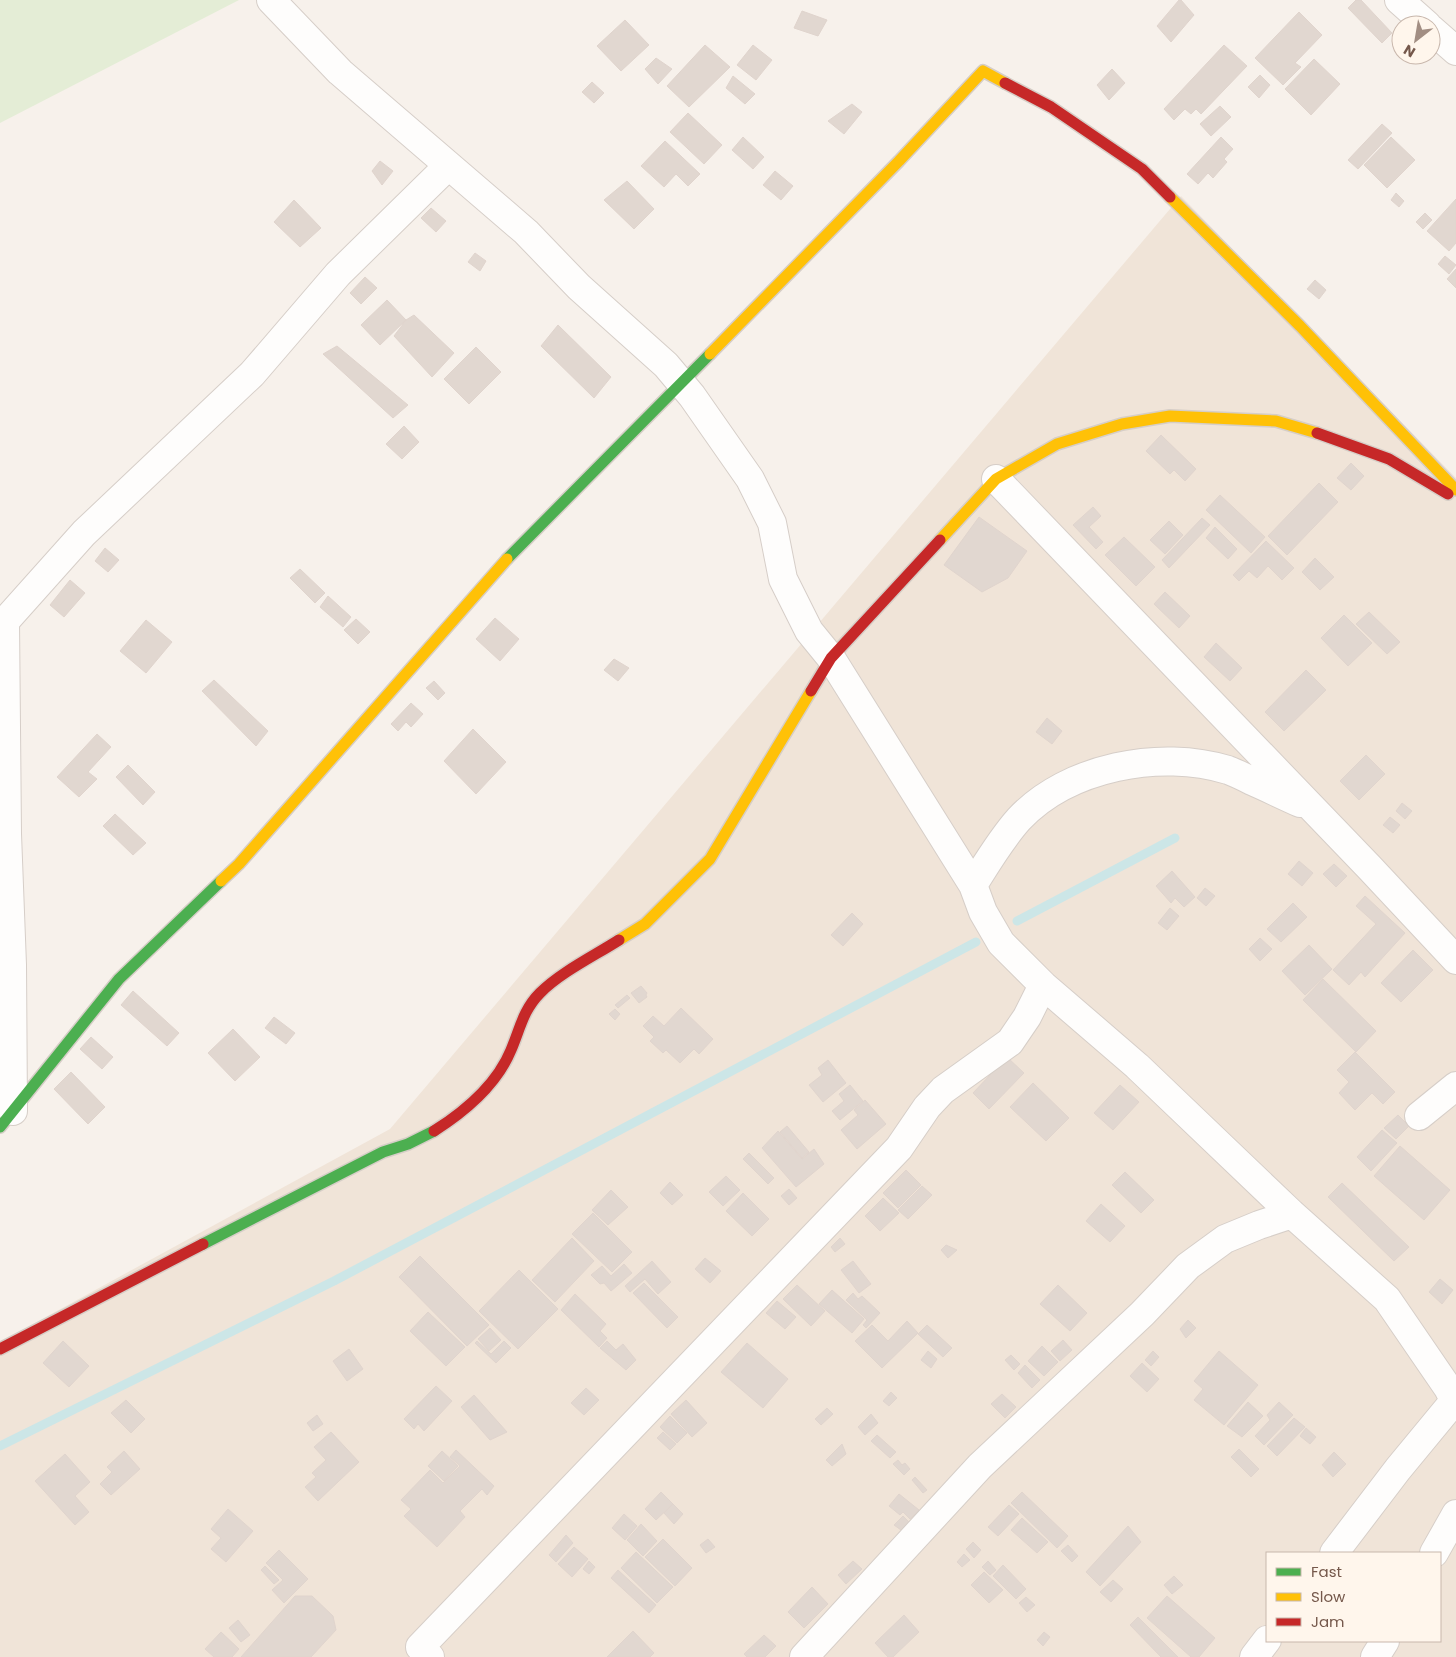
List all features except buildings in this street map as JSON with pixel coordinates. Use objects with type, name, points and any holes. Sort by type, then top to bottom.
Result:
[{"type":"street","points":[[272,0],[340,72],[526,232],[579,286],[666,365],[681,382],[750,479],[772,523],[783,579],[808,631],[831,658],[973,885],[982,912],[1001,943],[1043,985],[1137,1066],[1292,1214],[1387,1299],[1448,1388],[1453,1402],[1398,1469],[1335,1552]]},
{"type":"street","points":[[1399,0],[1416,15]]},
{"type":"street","points":[[1441,38],[1456,51]]},
{"type":"street","points":[[7,1119],[119,978],[239,864],[507,559],[899,160],[983,71],[1050,107],[1142,169],[1210,239],[1300,326],[1456,490]]},
{"type":"street","points":[[7,1119],[12,965],[2,624],[84,533],[252,374],[338,274],[448,166]]},
{"type":"street","points":[[0,1349],[383,1152],[408,1144],[432,1132],[454,1118],[486,1088],[499,1070],[511,1051],[520,1023],[540,993],[557,979],[645,924],[710,859],[831,658],[996,479],[1057,444],[1122,424],[1170,416],[1276,421],[1337,439],[1389,459],[1456,499]]},
{"type":"street","points":[[996,479],[1456,960]]},
{"type":"street","points":[[973,885],[1002,839],[1020,818],[1043,799],[1067,784],[1100,771],[1140,762],[1191,762],[1228,770],[1313,809]]},
{"type":"street","points":[[430,1657],[420,1647],[900,1148],[927,1107],[942,1090],[1010,1042],[1027,1017],[1043,985]]},
{"type":"street","points":[[1419,1116],[1456,1086]]},
{"type":"street","points":[[804,1657],[980,1466],[1142,1314],[1188,1266],[1225,1239],[1292,1214]]},
{"type":"street","points":[[1435,1552],[1456,1514]]},
{"type":"street","points":[[1254,1657],[1266,1641]]},
{"type":"street","points":[[1375,1657],[1384,1642]]},
{"type":"shaded area","points":[[1181,196],[1456,478],[1456,1657],[0,1657],[0,1342],[390,1129]]},
{"type":"green space","points":[[0,0],[239,0],[0,123]]},
{"type":"waterway","points":[[1017,921],[1175,838]]},
{"type":"waterway","points":[[0,1446],[334,1281],[976,942]]},
{"type":"traffic: fast","points":[[507,559],[710,354]]},
{"type":"traffic: fast","points":[[0,1127],[119,979],[221,881]]},
{"type":"traffic: fast","points":[[203,1244],[383,1152],[408,1144],[434,1131]]},
{"type":"traffic: slow","points":[[710,354],[899,161],[983,71],[1005,83]]},
{"type":"traffic: slow","points":[[1170,197],[1300,326],[1456,490]]},
{"type":"traffic: slow","points":[[940,540],[996,479],[1057,444],[1122,424],[1170,416],[1276,421],[1317,433]]},
{"type":"traffic: slow","points":[[221,881],[239,864],[507,559]]},
{"type":"traffic: slow","points":[[619,940],[645,924],[710,859],[811,691]]},
{"type":"traffic: jam","points":[[1005,83],[1051,107],[1142,169],[1170,197]]},
{"type":"traffic: jam","points":[[1317,433],[1389,459],[1448,494]]},
{"type":"traffic: jam","points":[[811,691],[831,658],[940,540]]},
{"type":"traffic: jam","points":[[434,1131],[468,1106],[488,1086],[505,1062],[522,1020],[534,999],[548,985],[568,971],[619,940]]},
{"type":"traffic: jam","points":[[0,1349],[203,1244]]}]
